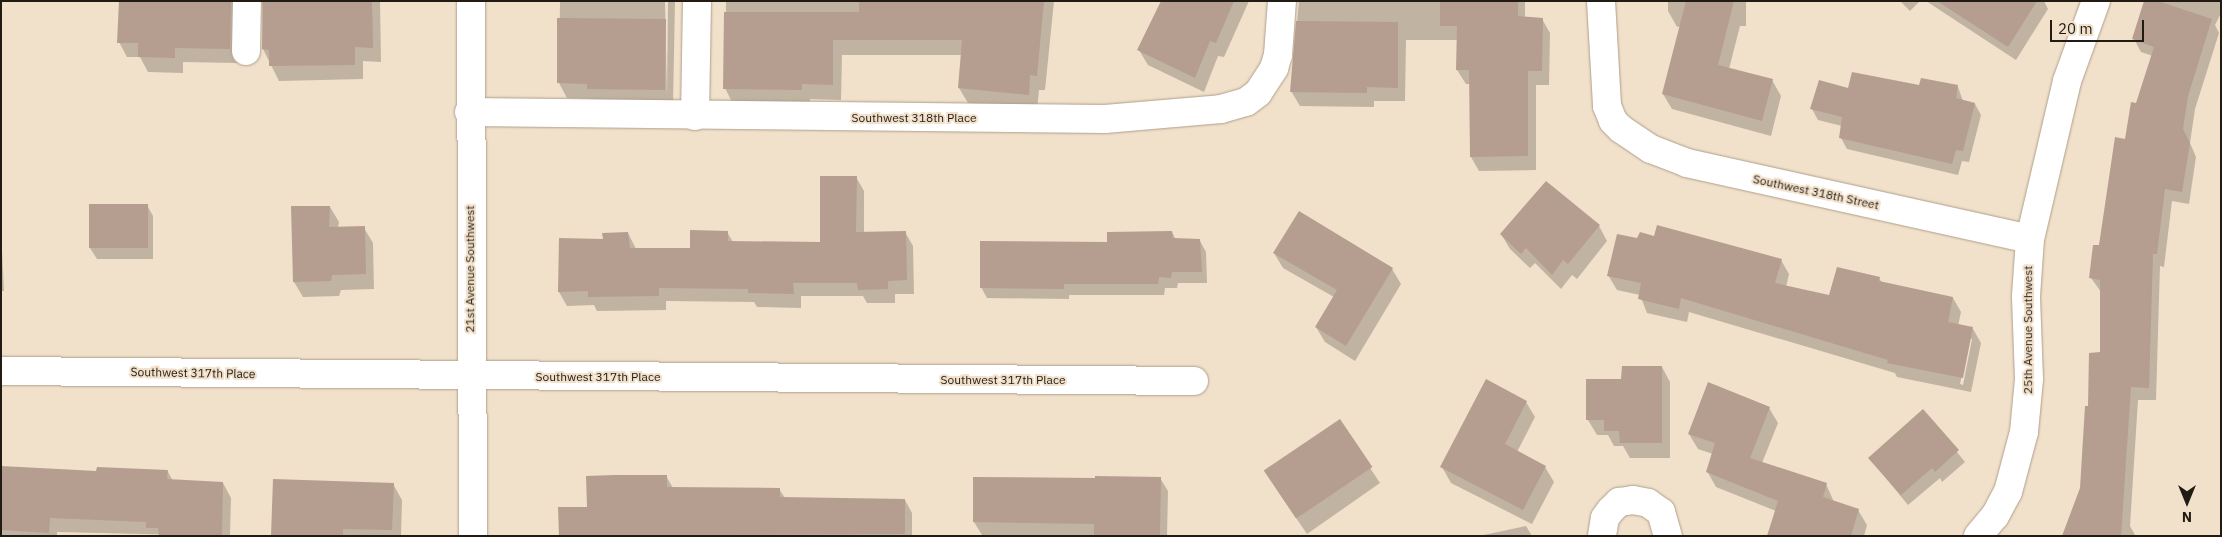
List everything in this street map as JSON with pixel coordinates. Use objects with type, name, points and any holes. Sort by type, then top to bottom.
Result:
[{"type":"street","points":[[246,51],[247,1]]},
{"type":"street","name":"21st Avenue Southwest","points":[[471,1],[469,112],[473,536]]},
{"type":"street","points":[[695,116],[697,1]]},
{"type":"street","name":"Southwest 318th Place","points":[[469,112],[695,116],[1105,119],[1234,106],[1258,93],[1274,68],[1278,55],[1282,1]]},
{"type":"street","name":"Southwest 318th Street","points":[[1601,1],[1604,91],[1613,121],[1651,149],[1687,163],[2030,239]]},
{"type":"street","name":"25th Avenue Southwest","points":[[1978,536],[1995,516],[2008,492],[2024,432],[2028,379],[2026,296],[2030,239],[2067,81],[2096,1]]},
{"type":"street","name":"Southwest 317th Place","points":[[1,371],[1194,381]]},
{"type":"street","points":[[1602,536],[1605,518],[1610,511],[1619,502],[1633,500],[1648,503],[1661,512],[1668,536]]},
{"type":"building","points":[[119,1],[231,1],[230,49],[175,48],[175,58],[138,57],[138,43],[117,43]]},
{"type":"building","points":[[263,1],[372,1],[373,48],[355,47],[355,65],[269,66],[269,50],[262,49]]},
{"type":"building","points":[[859,1],[1044,1],[1037,76],[1030,75],[1029,95],[958,88],[962,40],[833,40],[833,85],[802,84],[802,90],[723,89],[724,12],[859,12]]},
{"type":"building","points":[[1161,1],[1234,1],[1216,43],[1210,41],[1195,78],[1137,50]]},
{"type":"building","points":[[1440,1],[1518,1],[1518,16],[1543,18],[1542,71],[1528,71],[1528,156],[1470,157],[1469,70],[1456,70],[1457,26],[1440,26]]},
{"type":"building","points":[[1686,1],[1734,1],[1718,65],[1773,79],[1762,121],[1662,94]]},
{"type":"building","points":[[1937,1],[2037,1],[2008,47]]},
{"type":"building","points":[[2144,1],[2158,1],[2212,19],[2188,96],[2183,129],[2190,143],[2182,192],[2165,189],[2157,254],[2153,254],[2149,388],[2131,387],[2121,536],[2062,536],[2080,488],[2085,406],[2088,406],[2089,353],[2100,352],[2100,280],[2089,278],[2093,245],[2099,245],[2115,137],[2125,139],[2131,102],[2136,103],[2154,47],[2132,39]]},
{"type":"building","points":[[557,18],[666,19],[665,90],[587,89],[587,84],[557,83]]},
{"type":"building","points":[[1296,21],[1398,22],[1398,88],[1367,87],[1367,93],[1290,92]]},
{"type":"building","points":[[1852,72],[1919,85],[1921,78],[1958,85],[1956,98],[1975,103],[1963,151],[1956,150],[1952,164],[1839,138],[1842,117],[1810,109],[1819,80],[1848,88]]},
{"type":"building","points":[[820,176],[857,176],[856,232],[906,231],[907,280],[888,281],[888,289],[858,290],[857,283],[793,283],[794,294],[748,293],[748,289],[659,288],[659,296],[588,297],[588,291],[558,292],[559,238],[603,239],[602,233],[628,232],[630,248],[690,248],[690,230],[728,231],[728,241],[820,242]]},
{"type":"building","points":[[1546,181],[1600,225],[1568,264],[1563,260],[1552,275],[1526,248],[1521,254],[1500,234]]},
{"type":"building","points":[[89,204],[148,204],[148,248],[89,248]]},
{"type":"building","points":[[291,206],[330,206],[329,227],[365,226],[366,274],[332,275],[331,281],[293,282]]},
{"type":"building","points":[[1299,211],[1393,268],[1346,346],[1315,327],[1337,290],[1273,253]]},
{"type":"building","points":[[1657,225],[1782,259],[1775,283],[1829,295],[1837,267],[1880,277],[1879,281],[1953,297],[1948,322],[1973,327],[1963,378],[1887,363],[1888,360],[1681,298],[1679,309],[1638,299],[1641,283],[1607,276],[1617,234],[1637,238],[1640,232],[1654,236]]},
{"type":"building","points":[[1172,231],[1173,238],[1200,239],[1202,272],[1172,272],[1171,278],[1159,277],[1158,284],[1064,284],[1064,289],[980,288],[980,241],[1107,242],[1107,232]]},
{"type":"building","points":[[1622,366],[1662,366],[1662,443],[1620,443],[1619,431],[1604,431],[1604,420],[1586,420],[1586,379],[1621,379]]},
{"type":"building","points":[[1486,379],[1527,401],[1505,444],[1546,466],[1523,510],[1440,467]]},
{"type":"building","points":[[1708,382],[1770,407],[1750,458],[1827,483],[1823,497],[1859,509],[1851,536],[1767,536],[1778,501],[1706,472],[1715,443],[1688,434]]},
{"type":"building","points":[[1923,409],[1959,450],[1935,472],[1932,468],[1901,495],[1868,458]]},
{"type":"building","points":[[1340,419],[1372,467],[1296,519],[1264,470]]},
{"type":"building","points":[[1,466],[96,471],[97,467],[168,470],[167,479],[223,482],[222,536],[159,536],[158,528],[146,528],[146,522],[50,518],[49,533],[1,530]]},
{"type":"building","points":[[667,475],[667,487],[780,488],[780,497],[905,499],[905,534],[559,536],[558,507],[587,507],[586,476]]},
{"type":"building","points":[[1095,476],[1161,477],[1160,536],[1094,536],[1094,524],[973,522],[973,477],[1095,478]]},
{"type":"building","points":[[273,479],[394,483],[392,530],[343,529],[343,536],[271,536]]}]
